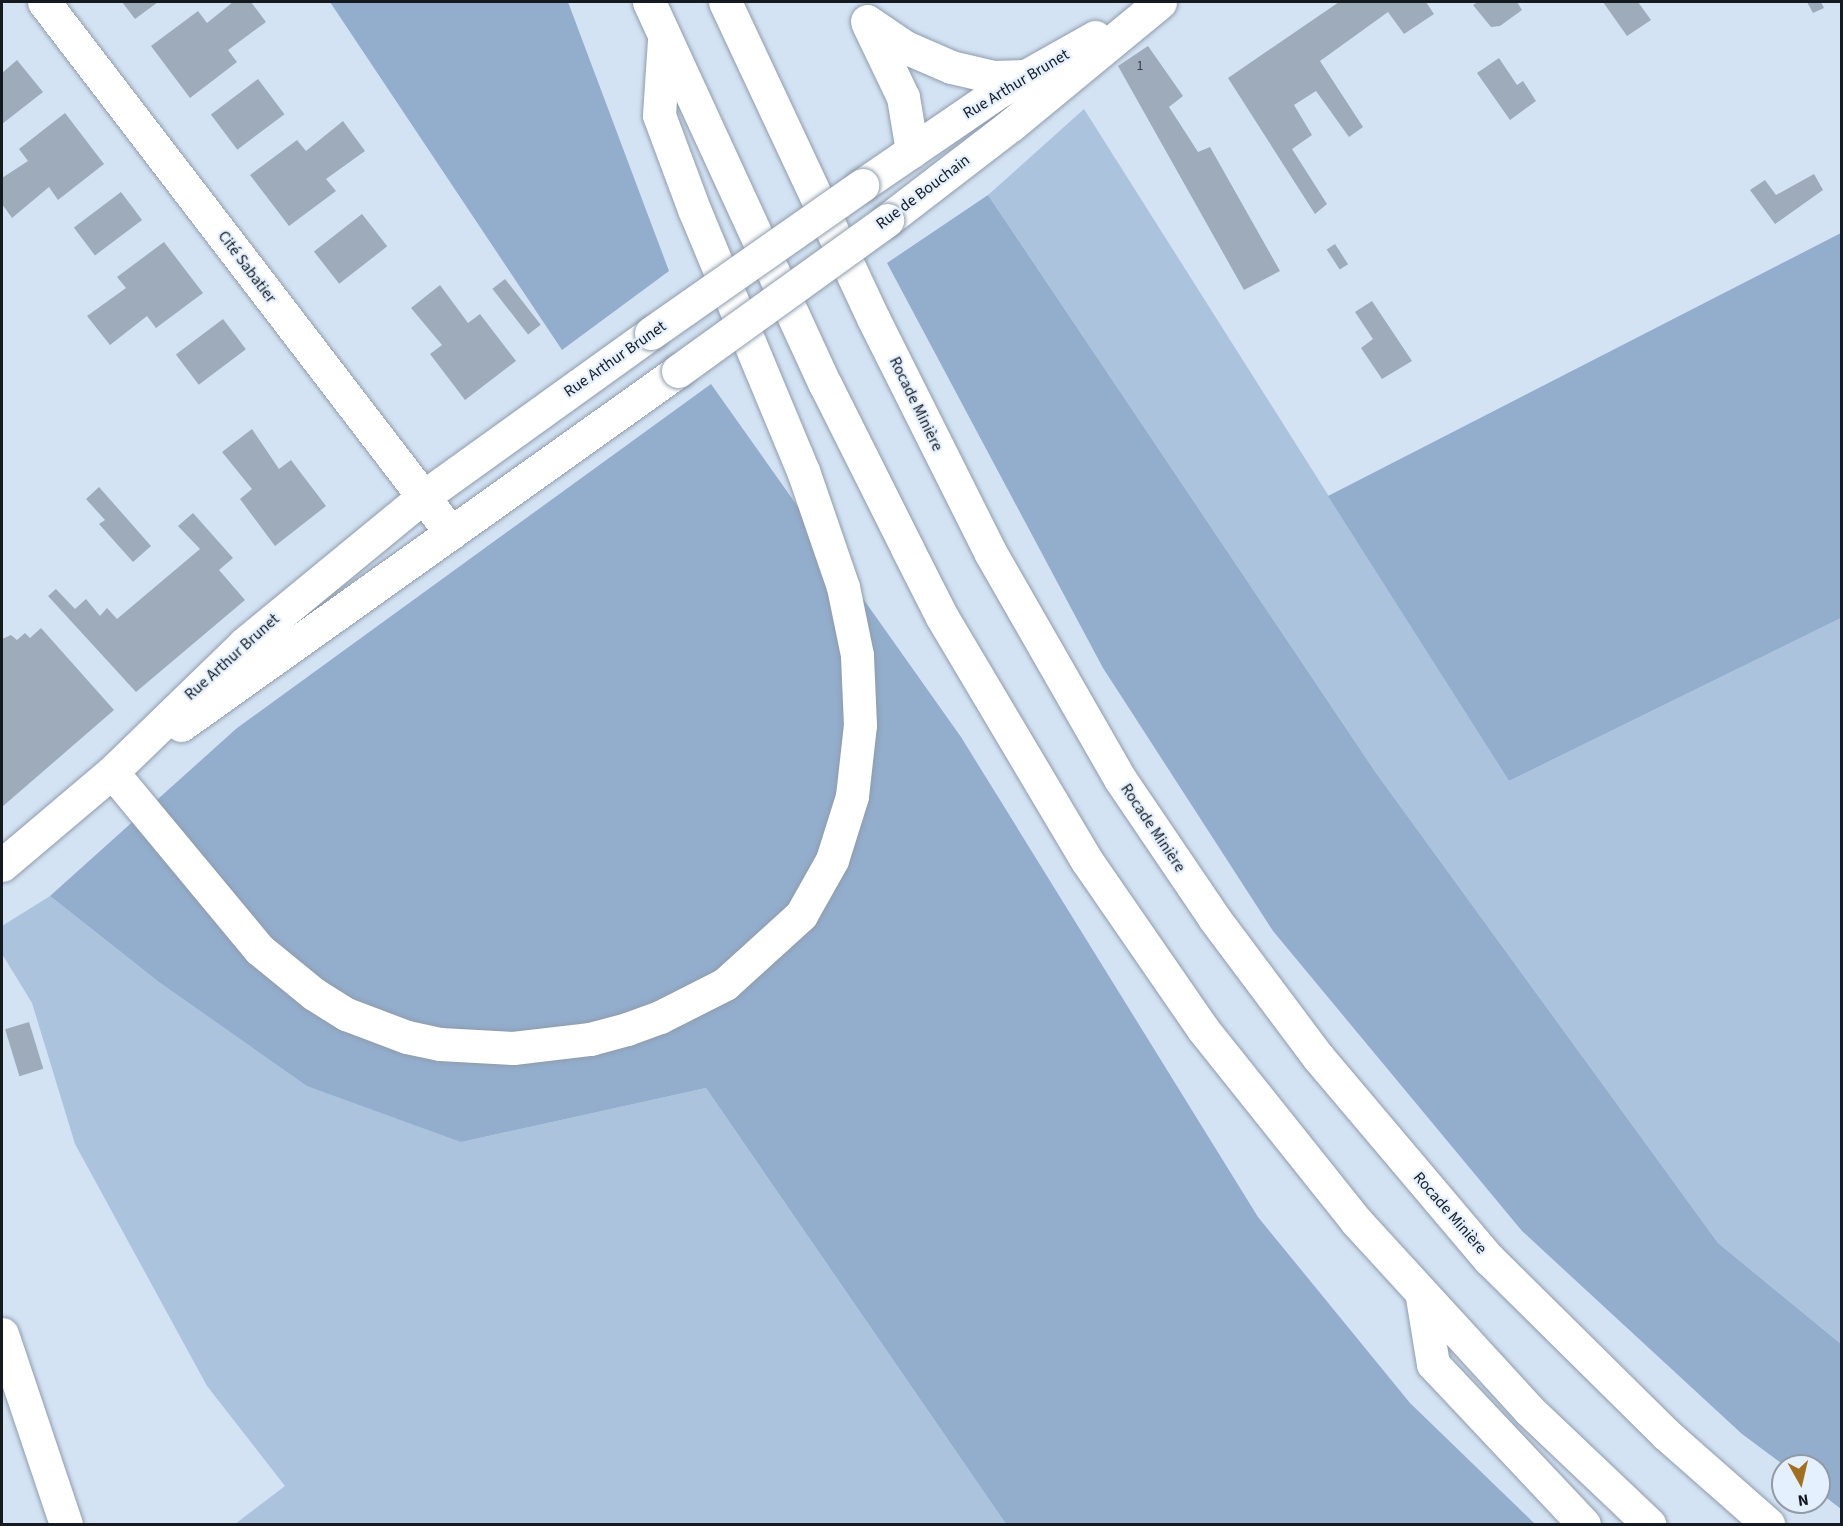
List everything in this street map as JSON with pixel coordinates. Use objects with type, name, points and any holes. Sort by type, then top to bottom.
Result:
[{"type":"main road","name":"Cité Sabatier","points":[[44,2],[451,533]]},
{"type":"main road","points":[[649,2],[825,384],[907,548],[1044,793],[1202,1028],[1285,1135],[1422,1297],[1529,1410],[1648,1524]]},
{"type":"main road","name":"Rocade Minière","points":[[725,2],[873,318],[990,552],[1079,710],[1166,848],[1318,1057],[1489,1258],[1667,1435],[1768,1524]]},
{"type":"main road","name":"Rue Arthur Brunet","points":[[2,865],[112,772],[245,643],[423,497],[651,333],[912,151],[1026,76],[1160,2]]},
{"type":"main road","name":"Rue de Bouchain","points":[[678,371],[891,216],[1020,118],[1160,2]]},
{"type":"main road","points":[[861,11],[905,47],[951,68],[994,77],[1026,76]]},
{"type":"main road","points":[[861,11],[903,97],[912,151],[909,176],[891,216]]},
{"type":"main road","points":[[112,772],[260,950],[314,994],[346,1014],[407,1037],[441,1044],[513,1048],[590,1039],[627,1029],[725,984],[801,915],[832,860],[852,796],[860,725],[857,655],[843,587],[806,480],[695,212],[659,114],[664,34]]},
{"type":"main road","name":"Rue Arthur Brunet","points":[[112,772],[678,371]]},
{"type":"main road","points":[[1422,1297],[1433,1364],[1584,1524]]},
{"type":"main road","points":[[2,1334],[66,1524]]},
{"type":"shaded area","points":[[330,2],[568,2],[669,271],[562,350]]},
{"type":"shaded area","points":[[1084,109],[1509,781],[1841,618],[1841,1344],[1718,1243],[1376,773],[988,195]]},
{"type":"shaded area","points":[[988,195],[1376,773],[1718,1243],[1841,1344],[1841,1509],[1831,1501],[1831,1454],[1771,1456],[1742,1434],[1522,1231],[1273,931],[1103,668],[887,263]]},
{"type":"shaded area","points":[[1841,233],[1841,618],[1509,781],[1328,496]]},
{"type":"shaded area","points":[[711,384],[961,737],[1258,1217],[1410,1403],[1535,1524],[1006,1524],[706,1088],[461,1142],[307,1086],[155,979],[50,896],[237,728]]},
{"type":"shaded area","points":[[50,896],[155,979],[461,1142],[706,1088],[1006,1524],[235,1524],[285,1486],[207,1386],[75,1144],[32,1003],[2,954],[2,926]]},
{"type":"building","points":[[122,2],[158,2],[135,19]]},
{"type":"building","points":[[233,2],[251,2],[266,22],[228,50],[237,62],[190,98],[151,46],[198,11],[207,23]]},
{"type":"building","points":[[1339,2],[1426,2],[1434,14],[1404,34],[1388,12],[1320,61],[1363,127],[1349,137],[1316,91],[1294,105],[1312,135],[1292,149],[1327,204],[1315,214],[1228,78]]},
{"type":"building","points":[[1478,2],[1517,2],[1522,10],[1500,26],[1491,27],[1473,5]]},
{"type":"building","points":[[1603,2],[1638,2],[1651,20],[1627,36]]},
{"type":"building","points":[[1807,2],[1821,2],[1824,8],[1813,13]]},
{"type":"building","points":[[1148,46],[1183,96],[1169,107],[1198,152],[1210,147],[1280,271],[1244,290],[1118,66]]},
{"type":"building","points":[[1499,58],[1517,85],[1523,81],[1536,101],[1510,120],[1477,73]]},
{"type":"building","points":[[17,60],[43,92],[2,124],[2,73]]},
{"type":"building","points":[[258,79],[284,114],[237,150],[211,115]]},
{"type":"building","points":[[65,113],[104,164],[58,200],[49,187],[12,218],[2,204],[2,178],[28,161],[19,149]]},
{"type":"building","points":[[343,121],[365,151],[326,179],[336,191],[289,226],[250,175],[297,140],[306,151]]},
{"type":"building","points":[[1814,174],[1823,190],[1775,224],[1750,190],[1765,180],[1776,195]]},
{"type":"building","points":[[121,192],[142,220],[95,255],[74,228]]},
{"type":"building","points":[[362,214],[387,246],[339,284],[314,252]]},
{"type":"building","points":[[164,242],[203,293],[156,328],[147,316],[110,345],[87,316],[126,288],[117,277]]},
{"type":"building","points":[[1335,244],[1348,264],[1340,270],[1327,249]]},
{"type":"building","points":[[505,279],[541,325],[528,335],[492,289]]},
{"type":"building","points":[[440,285],[468,323],[480,314],[516,361],[465,400],[430,354],[442,345],[411,308]]},
{"type":"building","points":[[1372,301],[1412,361],[1382,379],[1361,348],[1373,339],[1355,312]]},
{"type":"building","points":[[223,319],[246,349],[199,385],[176,355]]},
{"type":"building","points":[[252,429],[279,469],[291,460],[326,506],[275,546],[240,499],[252,489],[222,452]]},
{"type":"building","points":[[99,487],[151,546],[133,562],[99,524],[105,520],[86,499]]},
{"type":"building","points":[[193,513],[233,558],[219,570],[245,600],[136,692],[48,596],[56,589],[75,609],[86,599],[100,616],[107,608],[117,619],[200,549],[178,526]]},
{"type":"building","points":[[41,628],[114,710],[2,807],[2,639],[11,635],[17,640],[25,633],[30,638]]},
{"type":"building","points":[[29,1022],[43,1069],[19,1076],[5,1029]]}]
